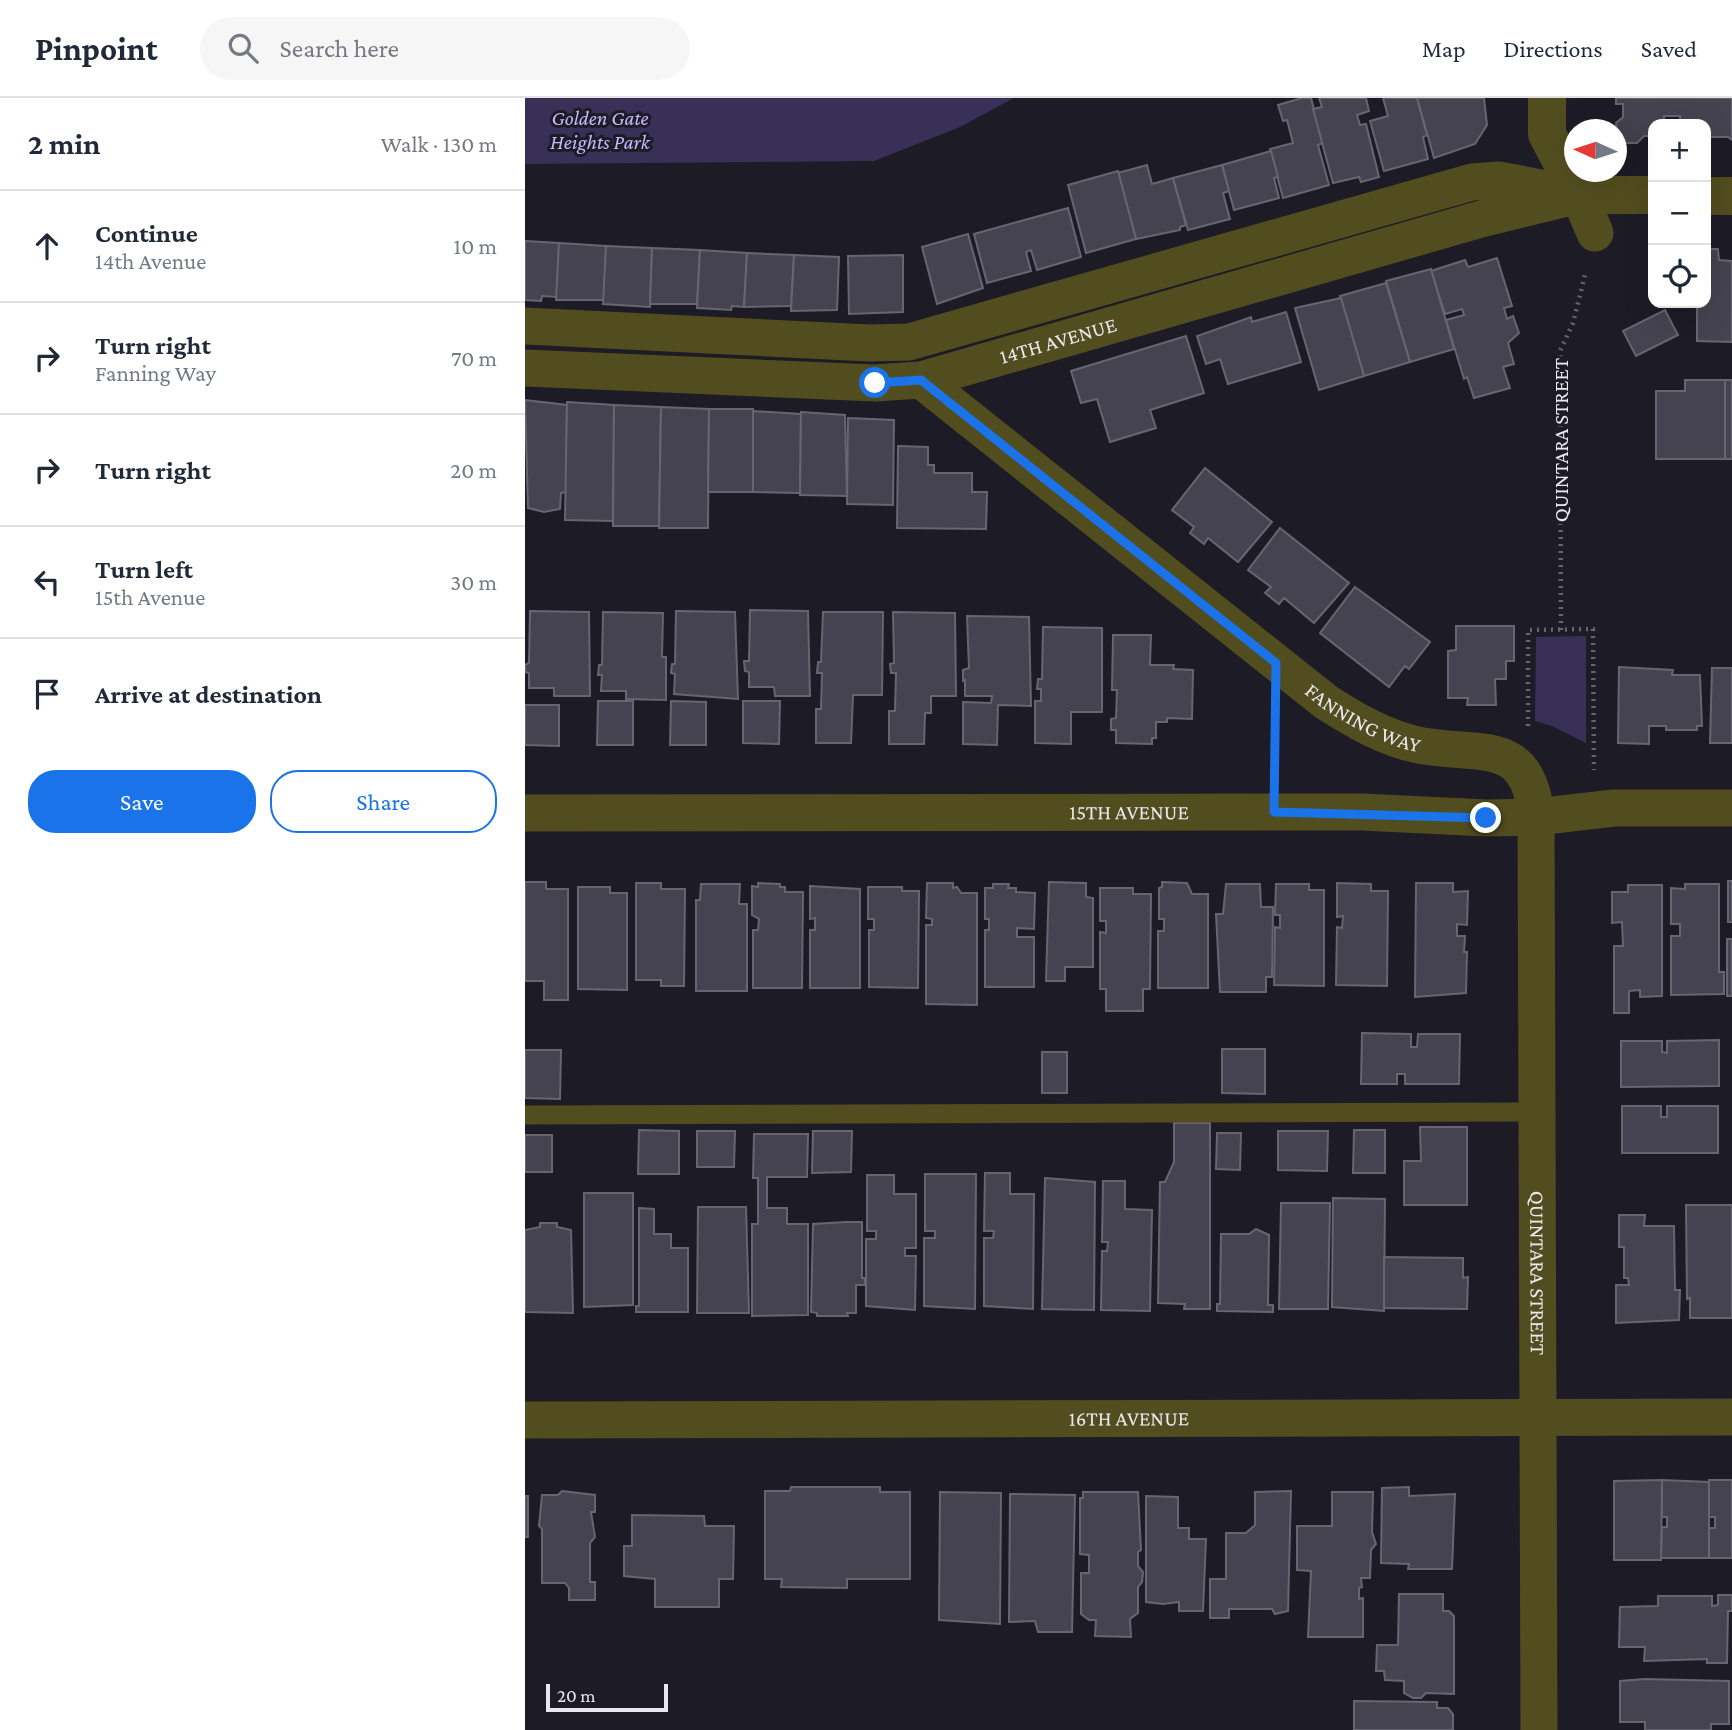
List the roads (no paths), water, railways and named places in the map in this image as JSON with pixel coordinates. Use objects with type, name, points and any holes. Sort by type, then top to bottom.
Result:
[{"type":"street","points":[[1547,98],[1547,134],[1579,195],[1595,233]]},
{"type":"street","name":"14TH AVENUE","points":[[525,327],[870,343],[909,342],[1472,182],[1499,180],[1579,195],[1648,195]]},
{"type":"street","name":"14TH AVENUE","points":[[525,368],[875,383],[921,380],[1481,219],[1579,195]]},
{"type":"street","points":[[1711,196],[1732,196]]},
{"type":"street","name":"FANNING WAY","points":[[921,380],[1326,702],[1385,734],[1416,744],[1494,752],[1510,758],[1521,767],[1532,789],[1537,817]]},
{"type":"street","name":"15TH AVENUE","points":[[525,813],[1274,812],[1537,817],[1594,810],[1732,808]]},
{"type":"street","name":"QUINTARA STREET","points":[[1537,817],[1539,1730]]},
{"type":"street","name":"16TH AVENUE","points":[[525,1420],[1732,1417]]},
{"type":"lane","points":[[525,1115],[1537,1112]]},
{"type":"park label","name":"Golden Gate Heights Park","points":[[600,130]]}]
